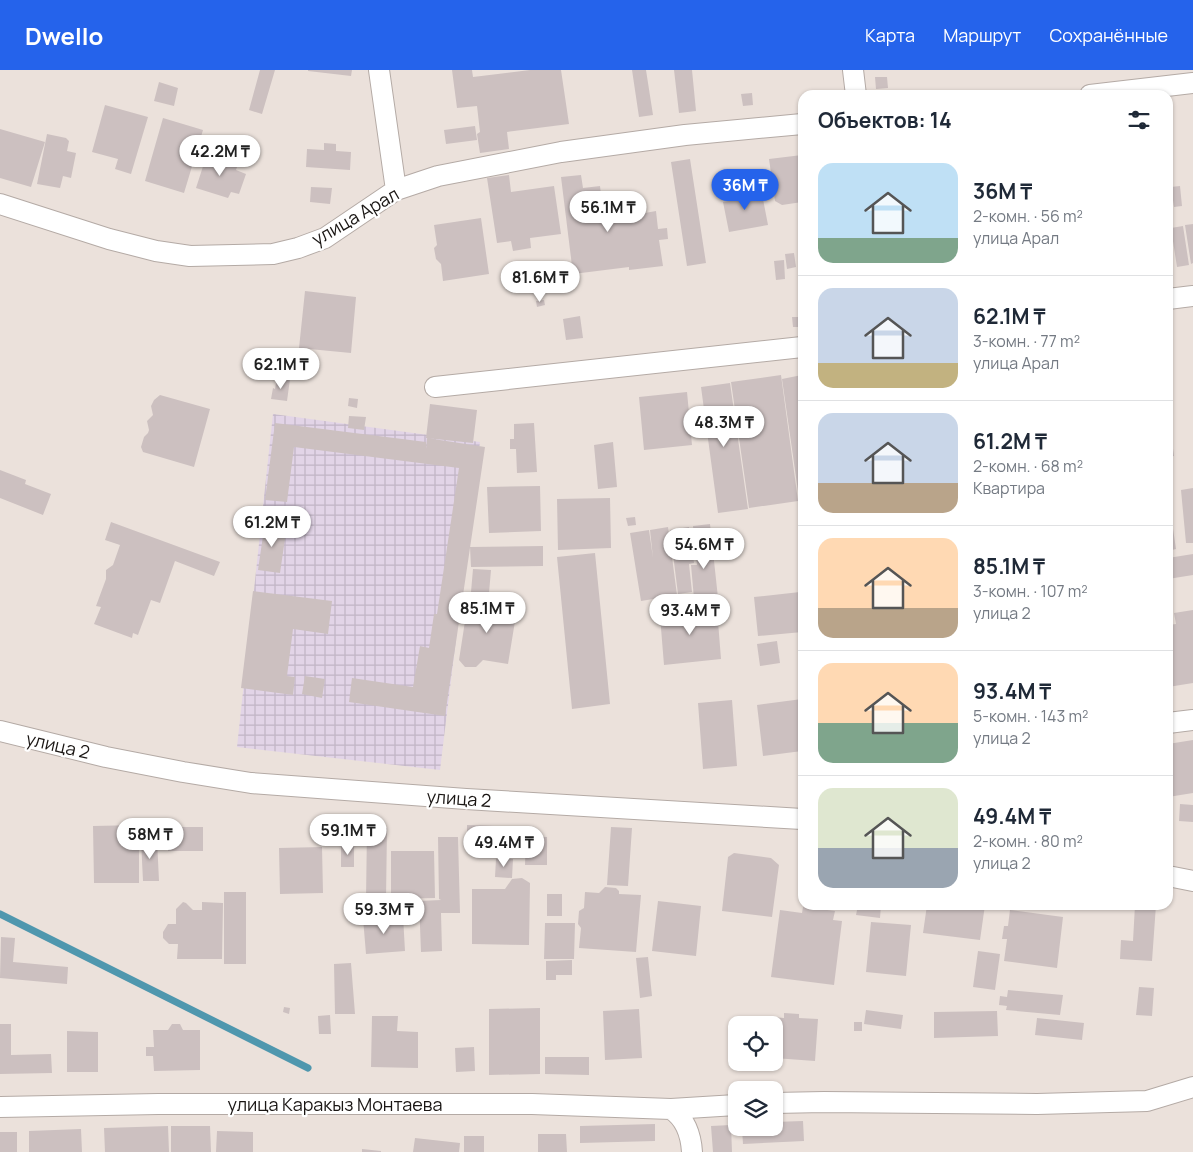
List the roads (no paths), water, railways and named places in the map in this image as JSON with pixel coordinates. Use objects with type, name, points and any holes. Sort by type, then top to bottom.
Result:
[{"type":"street","points":[[380,70],[396,190]]},
{"type":"street","points":[[853,70],[855,90]]},
{"type":"street","points":[[1133,90],[1193,83]]},
{"type":"street","name":"улица Арал","points":[[0,204],[108,239],[156,252],[190,256],[273,254],[298,248],[325,238],[396,190],[438,176],[561,152],[685,135],[798,124]]},
{"type":"street","points":[[1173,298],[1193,296]]},
{"type":"street","points":[[435,387],[798,347]]},
{"type":"street","points":[[1173,722],[1193,720]]},
{"type":"street","name":"улица 2","points":[[0,731],[115,759],[251,783],[466,799],[798,819]]},
{"type":"street","points":[[1173,877],[1193,881]]},
{"type":"street","points":[[783,1103],[1037,1104],[1147,1101],[1193,1087]]},
{"type":"street","name":"улица Каракыз Монтаева","points":[[0,1108],[158,1104],[532,1104],[671,1109],[728,1105]]},
{"type":"street","points":[[671,1109],[679,1115],[686,1127],[692,1152]]},
{"type":"waterway","points":[[0,914],[308,1068]]}]
